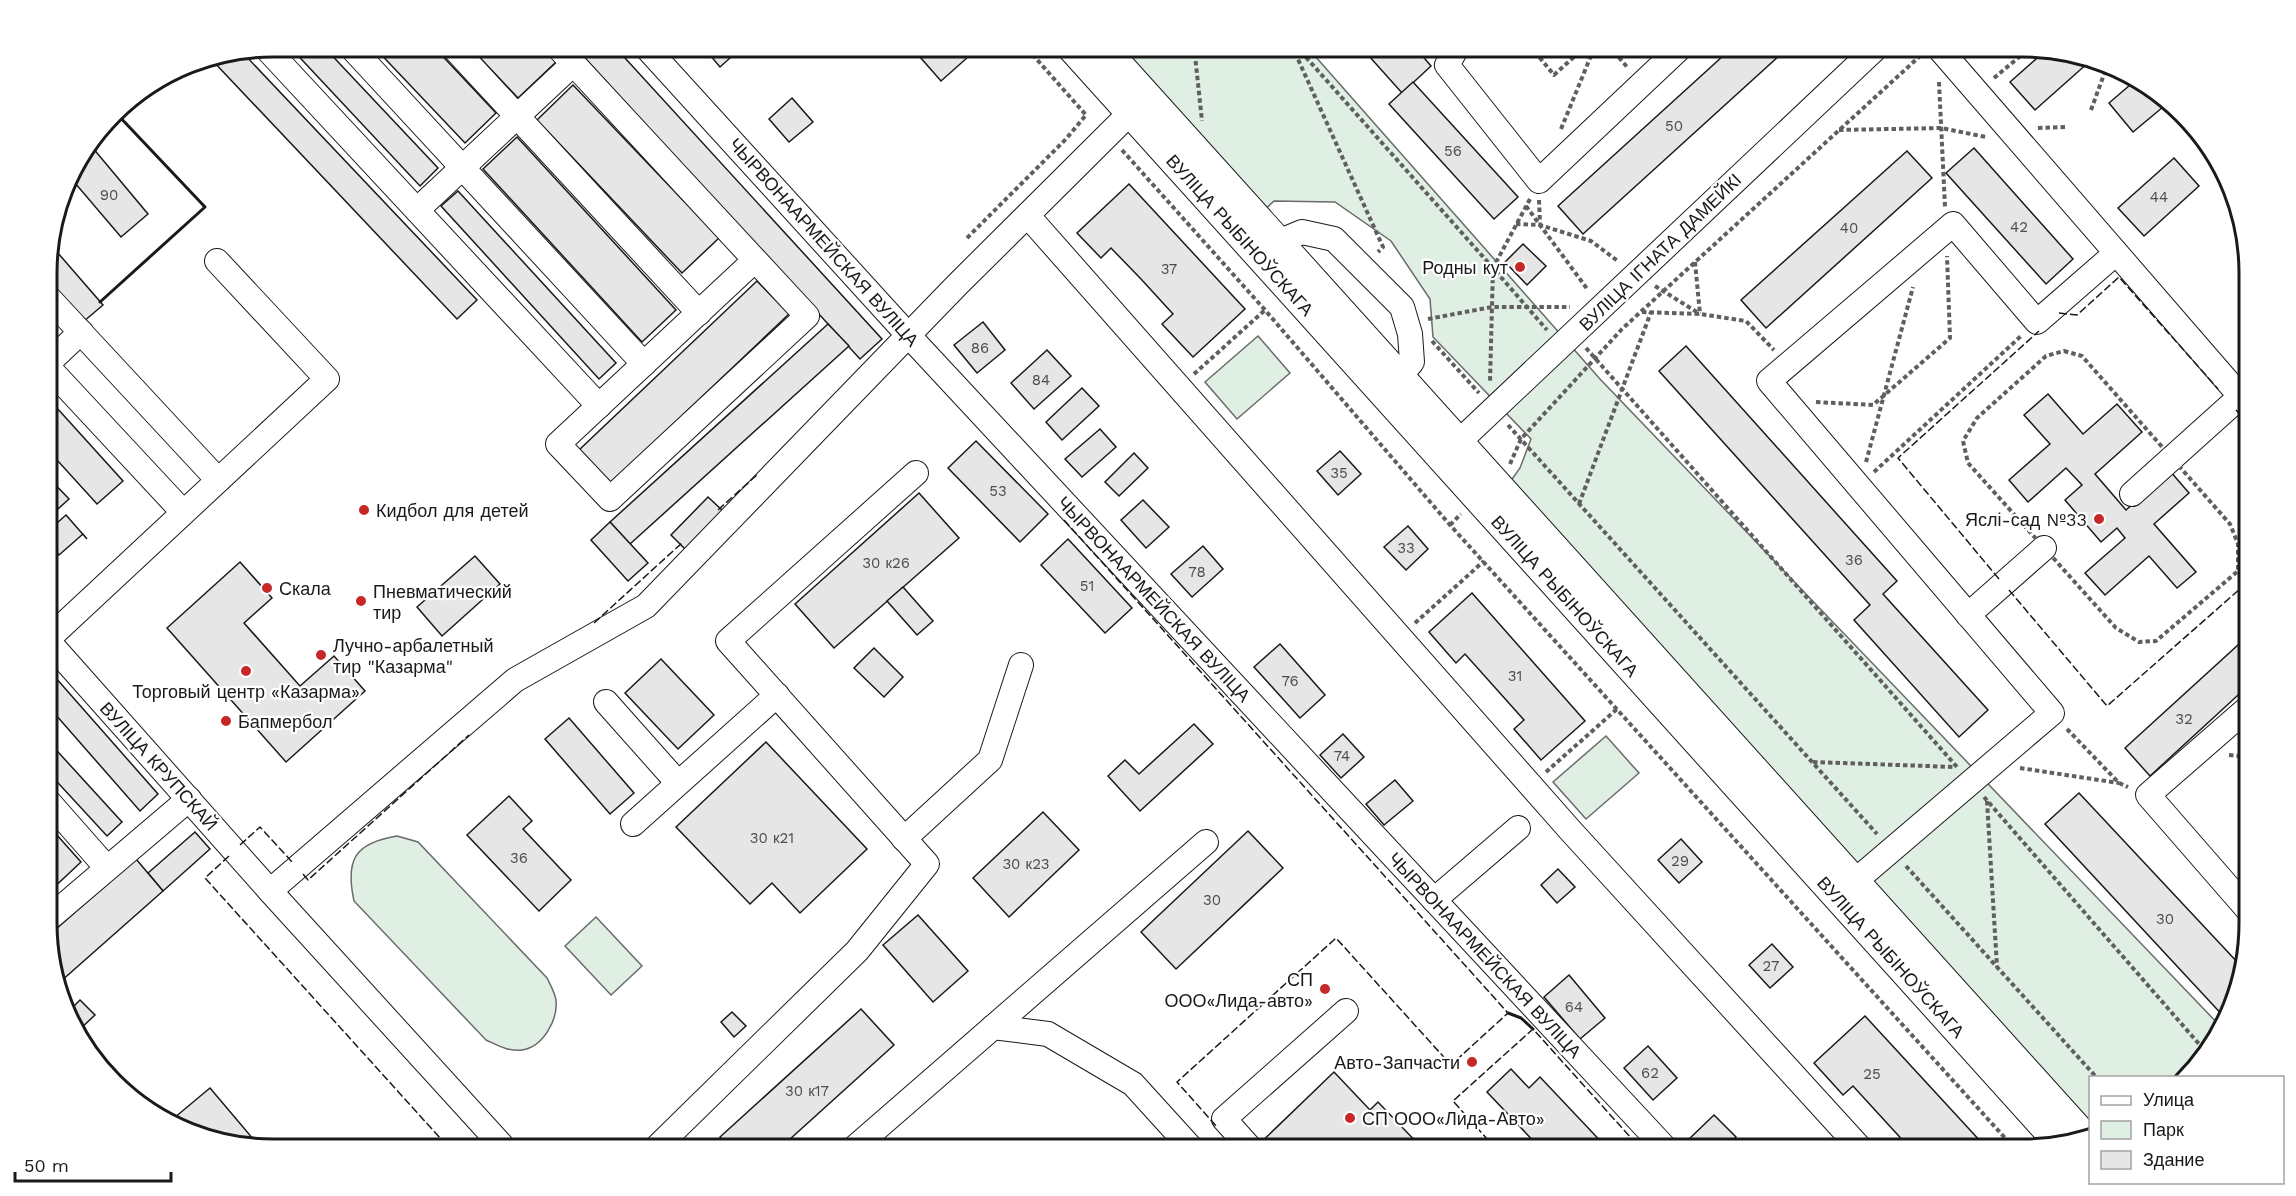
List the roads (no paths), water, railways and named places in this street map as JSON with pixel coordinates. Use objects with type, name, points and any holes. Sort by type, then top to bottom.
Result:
[{"type":"main road","name":"ВУЛІЦА РЫБІНОЎСКАГА","points":[[1081,57],[1130,113],[1392,386],[2054,1137]]},
{"type":"main road","name":"ВУЛІЦА РЫБІНОЎСКАГА","points":[[1111,57],[1278,242],[1392,386]]},
{"type":"main road","name":"ВУЛІЦА РЫБІНОЎСКАГА","points":[[1486,492],[1854,882],[2080,1132]]},
{"type":"street","points":[[274,57],[599,406]]},
{"type":"street","points":[[360,57],[644,364]]},
{"type":"street","points":[[462,57],[699,313]]},
{"type":"street","points":[[567,57],[807,316],[610,499],[558,444],[755,260]]},
{"type":"street","name":"ЧЫРВОНААРМЕЙСКАЯ ВУЛІЦА","points":[[655,57],[909,336],[1657,1139]]},
{"type":"street","points":[[1452,57],[1447,65],[1539,182],[1671,57]]},
{"type":"street","name":"ВУЛІЦА ІГНАТА ДАМЕЙКІ","points":[[1450,451],[1489,403],[1567,341],[1600,307],[1866,57]]},
{"type":"street","points":[[1938,57],[2239,395]]},
{"type":"street","points":[[417,210],[573,64]]},
{"type":"street","points":[[270,891],[515,680],[646,606],[957,285],[1130,113]]},
{"type":"street","points":[[1028,216],[1531,786],[1852,1139]]},
{"type":"street","points":[[1854,882],[2052,713],[1769,381],[1953,224],[2037,322],[2115,254]]},
{"type":"street","points":[[1278,242],[1302,232],[1334,239],[1402,307],[1410,334],[1412,362],[1392,386]]},
{"type":"street","points":[[57,636],[183,512],[327,379],[217,261]]},
{"type":"street","points":[[57,307],[218,480]]},
{"type":"street","points":[[57,355],[81,332]]},
{"type":"street","points":[[57,376],[183,512]]},
{"type":"street","points":[[2132,494],[2172,458],[2239,405]]},
{"type":"street","points":[[665,1139],[857,951],[927,864],[728,641],[916,473]]},
{"type":"street","points":[[1968,615],[2044,548]]},
{"type":"street","name":"ВУЛІЦА КРУПСКАЙ","points":[[57,653],[496,1139]]},
{"type":"street","points":[[904,839],[990,760],[1021,666]]},
{"type":"street","points":[[633,824],[777,695]]},
{"type":"street","points":[[606,702],[678,783]]},
{"type":"street","points":[[2239,716],[2148,795],[2239,900]]},
{"type":"street","points":[[57,910],[189,799]]},
{"type":"street","points":[[57,811],[107,868]]},
{"type":"street","points":[[1434,900],[1518,828]]},
{"type":"street","points":[[864,1139],[1206,842]]},
{"type":"street","points":[[1242,1139],[1224,1119],[1346,1011]]},
{"type":"street","points":[[993,1027],[1048,1034],[1133,1084],[1183,1139]]},
{"type":"place","name":"Родны кут","points":[[1520,267]]},
{"type":"place","name":"Кидбол для детей","points":[[364,510]]},
{"type":"place","name":"Яслі-сад №33","points":[[2099,519]]},
{"type":"place","name":"Скала","points":[[267,588]]},
{"type":"place","name":"Пневматический тир","points":[[361,601]]},
{"type":"place","name":"Лучно-арбалетный тир \"Казарма\"","points":[[321,655]]},
{"type":"place","name":"Торговый центр «Казарма»","points":[[246,671]]},
{"type":"place","name":"Бапмербол","points":[[226,721]]},
{"type":"place","name":"СП ООО«Лида-авто»","points":[[1325,989]]},
{"type":"place","name":"Авто-Запчасти","points":[[1472,1062]]},
{"type":"place","name":"СП ООО«Лида-Авто»","points":[[1350,1118]]}]
